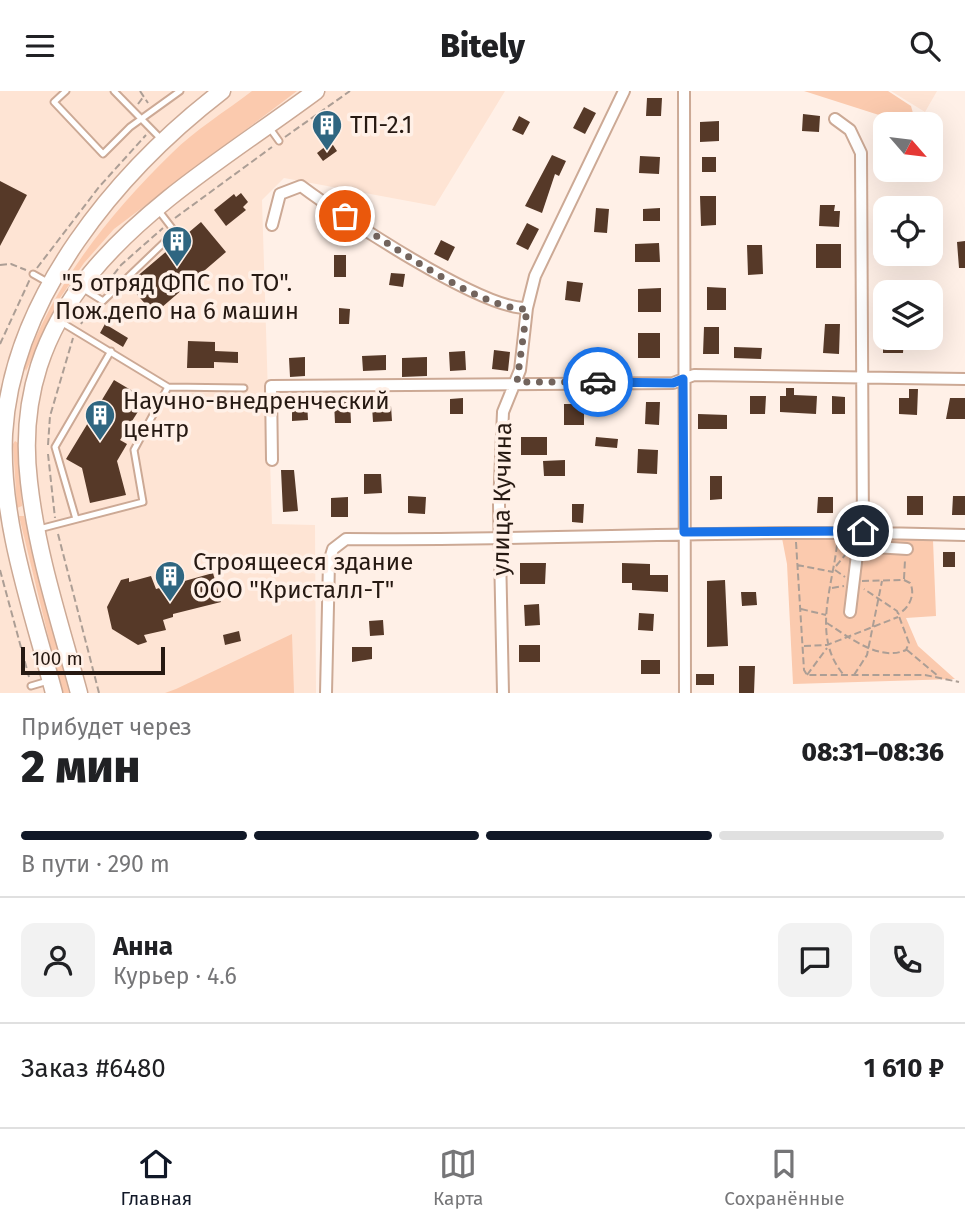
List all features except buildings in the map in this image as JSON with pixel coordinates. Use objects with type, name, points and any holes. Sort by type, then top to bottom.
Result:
[{"type":"street","points":[[52,687],[3,481],[3,426],[14,373],[26,335],[73,249],[111,199],[163,141],[222,91]]},
{"type":"street","points":[[79,693],[36,530],[28,479],[27,437],[36,379],[58,321],[79,286],[106,252],[157,208],[304,97],[316,91]]},
{"type":"street","name":"улица Кучина","points":[[503,693],[500,540],[503,412],[517,382],[527,309],[535,276],[624,91]]},
{"type":"street","points":[[684,91],[685,693]]},
{"type":"street","points":[[835,119],[857,139],[861,153],[863,531]]},
{"type":"street","points":[[272,225],[280,194],[301,186],[457,284],[512,309],[527,309]]},
{"type":"street","points":[[14,373],[36,379]]},
{"type":"street","points":[[272,460],[271,386],[517,382],[673,383],[694,375],[965,379]]},
{"type":"street","points":[[3,426],[27,437]]},
{"type":"street","points":[[326,693],[328,562],[337,544],[346,539],[500,540],[684,532],[795,531],[965,535]]},
{"type":"street","points":[[850,612],[858,546],[906,548]]},
{"type":"lane","points":[[66,91],[54,102],[103,154],[142,119],[180,91]]},
{"type":"lane","points":[[114,91],[163,141]]},
{"type":"lane","points":[[268,126],[279,141]]},
{"type":"lane","points":[[79,286],[103,301],[175,232],[157,208]]},
{"type":"lane","points":[[33,274],[52,285]]},
{"type":"lane","points":[[58,321],[168,387],[244,388]]},
{"type":"lane","points":[[76,519],[55,447],[111,351]]},
{"type":"lane","points":[[36,530],[143,502],[134,450],[168,387]]},
{"type":"lane","points":[[31,686],[52,687]]},
{"type":"path","points":[[140,91],[149,104]]},
{"type":"path","points":[[0,265],[11,264],[33,274]]},
{"type":"path","points":[[795,531],[804,670],[807,675]]},
{"type":"path","points":[[838,540],[827,615],[827,646],[845,675]]},
{"type":"path","points":[[834,570],[851,548],[858,546]]},
{"type":"path","points":[[904,580],[906,548]]},
{"type":"path","points":[[797,565],[834,570],[850,580]]},
{"type":"path","points":[[0,570],[31,686]]},
{"type":"path","points":[[853,675],[862,666],[869,648],[882,580]]},
{"type":"path","points":[[802,645],[827,646],[874,627],[898,615],[905,611],[913,592],[910,583],[904,580],[860,582],[859,587],[898,615],[909,643],[906,650]]},
{"type":"path","points":[[831,588],[849,584]]},
{"type":"path","points":[[800,609],[827,615]]},
{"type":"path","points":[[827,623],[869,648],[894,652],[906,650],[940,678]]},
{"type":"path","points":[[807,675],[827,646]]},
{"type":"path","points":[[807,675],[925,675],[959,682]]},
{"type":"shaded area","points":[[0,91],[505,91],[435,206],[284,178],[262,200],[272,524],[315,525],[316,693],[0,693]]},
{"type":"shaded area","points":[[252,91],[297,91],[114,229],[84,263],[60,298],[26,371],[24,367],[50,308],[85,252],[105,226],[149,176],[181,145]]},
{"type":"shaded area","points":[[804,91],[888,91],[911,106],[913,112],[873,113]]},
{"type":"shaded area","points":[[891,91],[937,91],[925,112]]},
{"type":"shaded area","points":[[15,441],[18,443],[22,506],[17,508],[13,444]]},
{"type":"shaded area","points":[[19,516],[24,516],[69,693],[62,693]]},
{"type":"shaded area","points":[[781,533],[933,540],[936,616],[906,618],[918,646],[955,679],[793,684],[787,564]]},
{"type":"shaded area","points":[[292,634],[294,693],[165,693],[176,689]]},
{"type":"way so far","points":[[345,216],[457,284],[512,309],[527,309],[517,382],[598,382]]},
{"type":"place","name":"ТП-2.1","points":[[327,152]]},
{"type":"place","name":"\"5 отряд ФПС по ТО\". Пож.депо на 6 машин","points":[[177,268]]},
{"type":"place","name":"Научно-внедренческий центр","points":[[100,442]]},
{"type":"place","name":"Строящееся здание ООО \"Кристалл-Т\"","points":[[170,603]]},
{"type":"route","points":[[598,382],[673,383],[683,379],[684,532],[863,531]]}]
